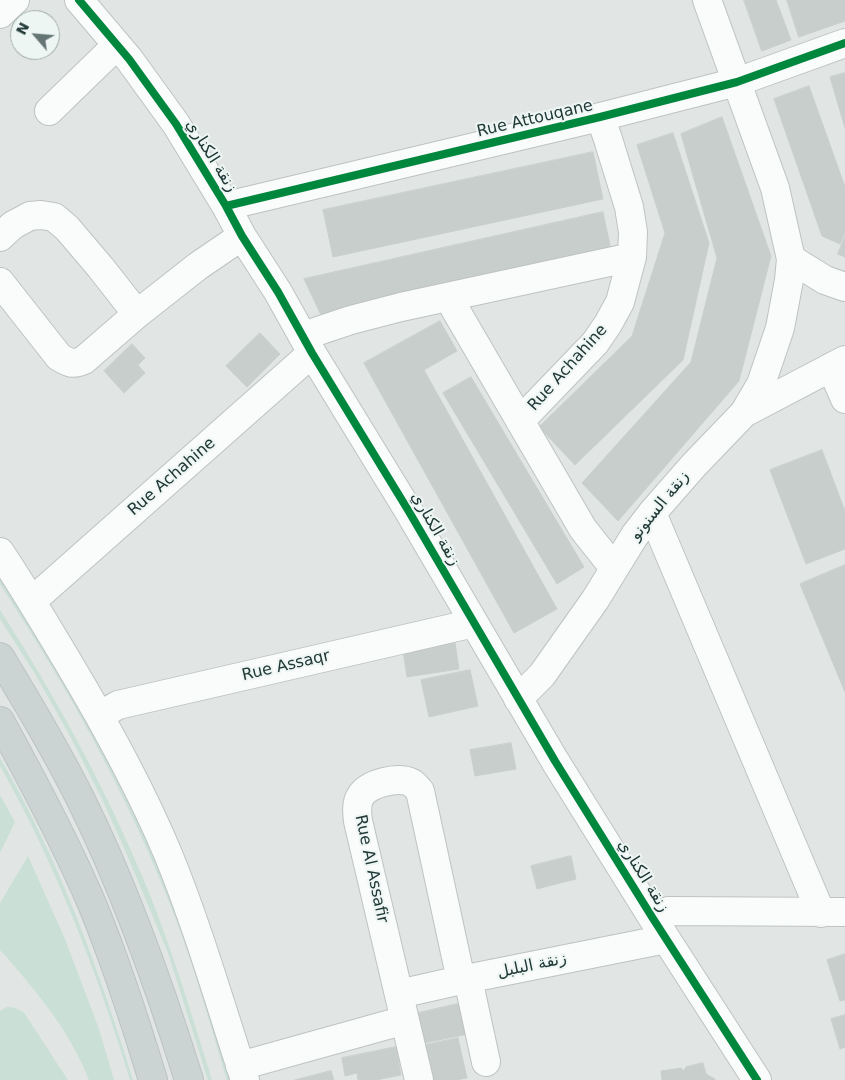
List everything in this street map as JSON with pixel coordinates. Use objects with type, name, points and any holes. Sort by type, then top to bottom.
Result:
[{"type":"main road","points":[[0,657],[60,760],[110,862],[148,957],[189,1080]]},
{"type":"main road","points":[[0,721],[51,815],[92,905],[124,988],[153,1080]]},
{"type":"street","points":[[0,14],[15,0]]},
{"type":"street","name":"زنقة الكناري","points":[[79,0],[129,59],[176,124],[408,510],[580,802],[757,1080]]},
{"type":"street","points":[[707,0],[775,188],[791,260],[780,328],[761,384],[744,413]]},
{"type":"street","name":"Rue Attouqane","points":[[226,206],[600,118],[737,82],[845,43]]},
{"type":"street","points":[[49,111],[117,45]]},
{"type":"street","name":"Rue Achahine","points":[[520,420],[595,343],[620,302],[632,257],[633,232],[629,207],[600,118]]},
{"type":"street","points":[[0,237],[12,225],[30,216],[54,217],[101,268],[137,314]]},
{"type":"street","points":[[0,282],[59,357],[71,363],[76,363],[84,360],[137,314],[198,266],[242,236]]},
{"type":"street","name":"Rue Achahine","points":[[32,601],[308,345],[351,320],[632,257]]},
{"type":"street","points":[[791,260],[825,280],[845,287]]},
{"type":"street","name":"Rue Achahine","points":[[448,297],[583,529],[614,568]]},
{"type":"street","points":[[838,364],[845,399]]},
{"type":"street","name":"زنقة السنونو","points":[[518,699],[542,675],[652,512],[694,465],[744,413],[838,364]]},
{"type":"street","points":[[652,512],[833,913]]},
{"type":"street","points":[[0,552],[32,601],[100,716],[136,784],[178,879],[243,1073],[405,1020]]},
{"type":"street","name":"Rue Assaqr","points":[[100,716],[118,705],[474,623]]},
{"type":"street","name":"Rue Al Assafir","points":[[419,1080],[358,820],[357,808],[359,798],[364,791],[382,782],[402,780],[413,783],[420,791],[464,980],[486,1062]]},
{"type":"street","name":"زنقة البلبل","points":[[399,994],[464,980],[659,928],[668,912],[833,913]]},
{"type":"green space","points":[[0,572],[107,750],[176,905],[233,1080],[227,1080],[182,936],[154,865],[122,795],[68,694],[0,584]]},
{"type":"green space","points":[[0,610],[42,677],[99,782],[116,818],[148,890],[166,937],[212,1080],[208,1080],[168,953],[102,799],[70,736],[35,674],[0,619]]},
{"type":"green space","points":[[0,758],[41,835],[76,915],[92,956],[133,1080],[130,1080],[104,999],[74,920],[39,842],[0,766]]},
{"type":"green space","points":[[0,795],[15,822],[0,853]]},
{"type":"green space","points":[[28,856],[65,939],[99,1029],[114,1080],[89,1080],[72,1044],[62,1028],[39,995],[0,950],[0,903]]},
{"type":"green space","points":[[7,1007],[12,1007],[25,1014],[68,1080],[0,1080],[0,1011]]},
{"type":"building","points":[[744,0],[776,0],[791,40],[762,51]]},
{"type":"building","points":[[787,0],[845,0],[845,21],[799,37]]},
{"type":"building","points":[[845,73],[845,128],[830,77]]},
{"type":"building","points":[[809,86],[845,187],[845,232],[840,244],[822,236],[774,99]]},
{"type":"building","points":[[722,117],[771,256],[739,381],[618,521],[582,483],[691,362],[717,258],[681,134]]},
{"type":"building","points":[[673,133],[709,243],[683,360],[575,465],[539,427],[632,336],[665,233],[637,145]]},
{"type":"building","points":[[593,152],[603,199],[333,257],[323,210]]},
{"type":"building","points":[[603,212],[611,250],[321,315],[304,279]]},
{"type":"building","points":[[845,236],[845,257],[838,254]]},
{"type":"building","points":[[440,321],[457,351],[424,370],[557,609],[514,633],[364,363]]},
{"type":"building","points":[[260,333],[280,354],[247,387],[226,366]]},
{"type":"building","points":[[132,344],[145,358],[138,365],[145,373],[124,393],[104,371]]},
{"type":"building","points":[[471,377],[584,567],[557,584],[443,393]]},
{"type":"building","points":[[822,450],[845,511],[845,549],[806,564],[770,470]]},
{"type":"building","points":[[845,565],[845,692],[800,584]]},
{"type":"building","points":[[454,636],[459,669],[407,677],[402,644]]},
{"type":"building","points":[[470,670],[478,706],[429,717],[421,680]]},
{"type":"building","points":[[511,743],[516,769],[475,776],[470,750]]},
{"type":"building","points":[[571,856],[576,879],[537,889],[531,866]]},
{"type":"building","points":[[845,954],[845,1000],[840,1001],[827,960]]},
{"type":"building","points":[[462,1003],[468,1034],[424,1043],[418,1013]]},
{"type":"building","points":[[845,1015],[845,1047],[840,1049],[831,1019]]},
{"type":"building","points":[[458,1038],[467,1078],[432,1080],[425,1045]]},
{"type":"building","points":[[396,1047],[401,1075],[376,1080],[358,1080],[357,1073],[345,1076],[342,1058]]},
{"type":"building","points":[[703,1063],[706,1074],[715,1080],[662,1080],[661,1071],[681,1068],[684,1071],[686,1067]]},
{"type":"building","points":[[331,1071],[334,1080],[295,1080]]},
{"type":"cycle path","points":[[79,0],[129,59],[176,124],[408,510],[555,761],[652,917],[757,1080]]},
{"type":"cycle path","points":[[226,206],[600,117],[737,82],[845,43]]}]
